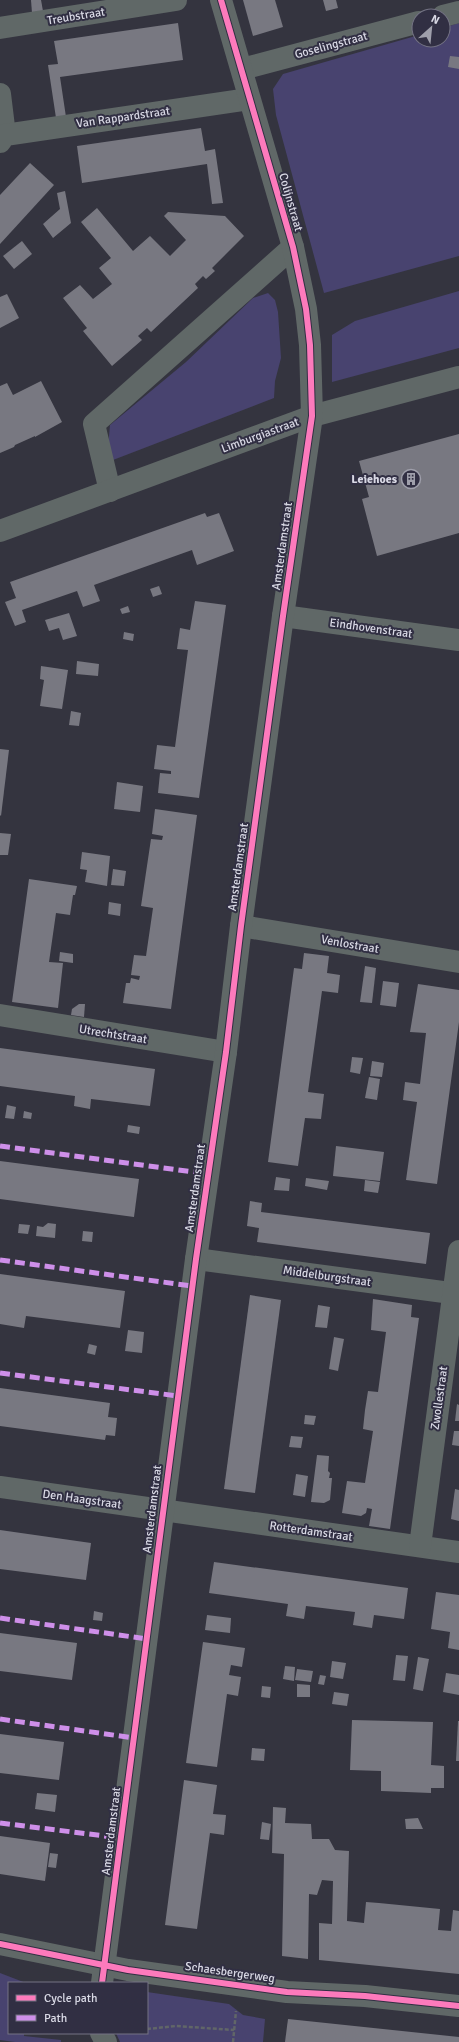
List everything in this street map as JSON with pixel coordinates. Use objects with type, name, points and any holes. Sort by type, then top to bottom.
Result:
[{"type":"street","name":"Treubstraat","points":[[0,28],[176,0]]},
{"type":"street","name":"Colijnstraat","points":[[221,0],[293,247],[306,309],[310,345],[312,416]]},
{"type":"street","name":"Goselingstraat","points":[[242,69],[411,24]]},
{"type":"street","points":[[0,94],[3,138]]},
{"type":"street","name":"Van Rappardstraat","points":[[3,138],[249,99]]},
{"type":"street","points":[[110,491],[94,424],[293,247]]},
{"type":"street","name":"Limburgiastraat","points":[[0,531],[312,416],[459,377]]},
{"type":"street","name":"Amsterdamstraat","points":[[103,1974],[196,1259],[226,1052],[241,926],[312,416]]},
{"type":"street","name":"Eindhovenstraat","points":[[283,616],[459,640]]},
{"type":"street","name":"Venlostraat","points":[[241,926],[459,962]]},
{"type":"street","name":"Utrechtstraat","points":[[0,1015],[226,1052]]},
{"type":"street","name":"Zwollestraat","points":[[420,1546],[456,1294],[459,1251]]},
{"type":"street","name":"Middelburgstraat","points":[[196,1259],[456,1294]]},
{"type":"street","name":"Den Haagstraat","points":[[0,1487],[163,1510]]},
{"type":"street","name":"Rotterdamstraat","points":[[163,1510],[459,1552]]},
{"type":"street","name":"Schaesbergerweg","points":[[0,1944],[103,1974],[128,1970],[288,1992],[365,1996],[459,2006]]},
{"type":"path","points":[[233,2042],[238,1985]]},
{"type":"path","points":[[148,2029],[176,2026],[234,2030]]},
{"type":"shaded area","points":[[459,23],[459,256],[324,293],[276,115],[273,89],[283,74],[411,37],[411,48],[451,48],[451,26]]},
{"type":"shaded area","points":[[459,291],[459,348],[332,382],[332,335],[355,321]]},
{"type":"shaded area","points":[[268,293],[275,300],[278,312],[281,358],[275,381],[274,398],[113,460],[108,448],[110,425],[186,362],[253,298]]},
{"type":"shaded area","points":[[0,1973],[23,1982],[8,1982],[8,2034],[24,2034],[24,2036],[61,2040],[61,2042],[15,2042],[0,2040]]},
{"type":"shaded area","points":[[148,1992],[229,2004],[243,2015],[265,2019],[263,2042],[120,2042],[116,2034],[148,2034]]},
{"type":"building","points":[[31,0],[41,0],[43,11],[32,13]]},
{"type":"building","points":[[243,0],[275,0],[283,27],[253,36]]},
{"type":"building","points":[[323,0],[336,0],[338,8],[326,11]]},
{"type":"building","points":[[178,23],[183,60],[60,77],[66,117],[56,118],[48,65],[58,64],[54,41]]},
{"type":"building","points":[[450,56],[459,57],[459,69],[448,67]]},
{"type":"building","points":[[201,128],[205,151],[215,149],[223,203],[212,204],[207,164],[82,183],[77,146]]},
{"type":"building","points":[[30,163],[54,185],[0,244],[0,195]]},
{"type":"building","points":[[65,191],[71,223],[53,238],[43,224],[60,209],[57,193]]},
{"type":"building","points":[[97,208],[133,251],[150,236],[170,256],[186,240],[164,216],[168,212],[225,216],[244,236],[212,268],[215,271],[206,279],[203,276],[195,284],[198,288],[151,332],[147,328],[138,336],[142,340],[112,366],[83,331],[87,328],[63,298],[80,285],[93,299],[112,284],[99,268],[111,258],[81,222]]},
{"type":"building","points":[[22,241],[32,254],[14,269],[3,256]]},
{"type":"building","points":[[7,294],[19,318],[0,328],[0,297]]},
{"type":"building","points":[[41,381],[62,422],[35,437],[0,453],[0,386],[7,383],[13,395]]},
{"type":"building","name":"Leiehoes","points":[[459,434],[459,533],[377,556],[362,499],[369,497],[359,461]]},
{"type":"building","points":[[205,513],[207,517],[219,513],[234,551],[197,565],[192,550],[94,585],[100,601],[83,607],[77,591],[22,610],[26,622],[15,626],[5,602],[16,598],[10,582]]},
{"type":"building","points":[[159,586],[162,594],[153,597],[150,589]]},
{"type":"building","points":[[195,601],[226,605],[199,798],[158,793],[160,773],[171,774],[171,771],[154,769],[157,745],[175,747],[188,650],[177,649],[180,628],[190,630]]},
{"type":"building","points":[[128,606],[130,612],[122,614],[120,609]]},
{"type":"building","points":[[69,613],[77,636],[63,640],[59,628],[49,631],[45,620]]},
{"type":"building","points":[[124,632],[134,634],[133,641],[123,639]]},
{"type":"building","points":[[77,661],[99,664],[98,676],[76,674]]},
{"type":"building","points":[[41,666],[68,670],[62,709],[40,706],[44,680],[40,679]]},
{"type":"building","points":[[71,711],[81,713],[79,726],[69,725]]},
{"type":"building","points":[[0,749],[9,750],[1,816],[0,815]]},
{"type":"building","points":[[117,782],[143,786],[140,812],[114,809]]},
{"type":"building","points":[[155,809],[197,815],[171,1009],[123,1003],[126,983],[130,983],[131,978],[139,980],[140,976],[131,975],[134,955],[146,956],[153,908],[141,906],[151,839],[162,840],[163,836],[152,834]]},
{"type":"building","points":[[0,833],[11,834],[8,855],[0,855]]},
{"type":"building","points":[[82,852],[110,856],[107,886],[85,882],[87,870],[80,869]]},
{"type":"building","points":[[113,869],[126,871],[124,886],[111,885]]},
{"type":"building","points":[[29,879],[77,886],[75,895],[73,895],[70,915],[56,913],[49,962],[63,963],[58,1008],[12,1002]]},
{"type":"building","points":[[109,902],[121,904],[120,916],[108,914]]},
{"type":"building","points":[[60,952],[73,954],[73,963],[59,961]]},
{"type":"building","points":[[304,953],[329,956],[327,973],[340,975],[338,993],[322,991],[308,1092],[324,1094],[321,1119],[305,1118],[298,1166],[268,1162],[294,968],[302,969]]},
{"type":"building","points":[[365,966],[376,968],[372,1003],[360,1002]]},
{"type":"building","points":[[383,981],[399,983],[396,1007],[380,1005]]},
{"type":"building","points":[[418,984],[459,990],[459,1022],[437,1184],[406,1180],[417,1102],[403,1100],[405,1082],[420,1084],[426,1033],[410,1032]]},
{"type":"building","points":[[79,1004],[85,1004],[84,1017],[71,1015],[72,1009]]},
{"type":"building","points":[[0,1048],[155,1069],[150,1106],[91,1099],[90,1109],[74,1106],[75,1096],[0,1086]]},
{"type":"building","points":[[352,1057],[363,1058],[360,1074],[350,1072]]},
{"type":"building","points":[[372,1061],[384,1063],[382,1077],[370,1076]]},
{"type":"building","points":[[369,1077],[380,1079],[377,1100],[365,1098]]},
{"type":"building","points":[[7,1105],[16,1107],[14,1119],[5,1118]]},
{"type":"building","points":[[24,1111],[32,1113],[31,1119],[23,1118]]},
{"type":"building","points":[[128,1125],[140,1127],[139,1134],[127,1132]]},
{"type":"building","points":[[336,1146],[384,1152],[380,1181],[333,1176]]},
{"type":"building","points":[[0,1161],[139,1179],[134,1217],[0,1199]]},
{"type":"building","points":[[276,1177],[290,1179],[289,1191],[274,1190]]},
{"type":"building","points":[[306,1178],[329,1181],[327,1190],[305,1186]]},
{"type":"building","points":[[365,1180],[380,1182],[378,1193],[364,1191]]},
{"type":"building","points":[[250,1201],[262,1203],[261,1212],[430,1233],[426,1264],[257,1242],[259,1228],[247,1226]]},
{"type":"building","points":[[48,1223],[56,1224],[55,1238],[36,1236],[37,1226],[43,1227]]},
{"type":"building","points":[[19,1224],[30,1225],[28,1234],[18,1233]]},
{"type":"building","points":[[83,1231],[93,1232],[92,1242],[82,1241]]},
{"type":"building","points":[[0,1274],[125,1291],[120,1328],[26,1316],[24,1328],[0,1324]]},
{"type":"building","points":[[250,1295],[281,1300],[255,1493],[224,1489]]},
{"type":"building","points":[[373,1299],[412,1305],[411,1317],[419,1318],[390,1529],[369,1526],[372,1509],[367,1508],[366,1513],[361,1516],[342,1513],[347,1481],[365,1483],[373,1431],[363,1429],[365,1410],[368,1391],[378,1392],[386,1332],[371,1330]]},
{"type":"building","points":[[318,1305],[330,1307],[327,1328],[315,1327]]},
{"type":"building","points":[[128,1330],[144,1332],[142,1353],[125,1351]]},
{"type":"building","points":[[334,1337],[344,1339],[338,1371],[329,1369]]},
{"type":"building","points":[[89,1344],[97,1346],[95,1355],[87,1353]]},
{"type":"building","points":[[0,1388],[110,1403],[108,1417],[117,1418],[115,1436],[106,1435],[105,1440],[0,1426]]},
{"type":"building","points":[[457,1404],[459,1405],[459,1421],[455,1421]]},
{"type":"building","points":[[305,1415],[316,1416],[314,1425],[304,1424]]},
{"type":"building","points":[[454,1431],[459,1431],[459,1446],[452,1445]]},
{"type":"building","points":[[291,1436],[303,1437],[301,1448],[289,1447]]},
{"type":"building","points":[[317,1455],[329,1456],[328,1471],[330,1473],[329,1478],[332,1478],[330,1500],[324,1503],[311,1502]]},
{"type":"building","points":[[296,1474],[308,1476],[305,1497],[293,1495]]},
{"type":"building","points":[[455,1489],[459,1490],[459,1521],[451,1519]]},
{"type":"building","points":[[0,1530],[91,1543],[86,1580],[0,1569]]},
{"type":"building","points":[[214,1562],[408,1588],[404,1619],[374,1615],[372,1628],[353,1625],[355,1612],[306,1606],[304,1619],[286,1616],[288,1604],[209,1593]]},
{"type":"building","points":[[436,1592],[459,1595],[459,1650],[448,1648],[450,1632],[431,1629]]},
{"type":"building","points":[[94,1611],[103,1613],[102,1621],[93,1620]]},
{"type":"building","points":[[207,1615],[231,1618],[230,1633],[205,1630]]},
{"type":"building","points":[[0,1633],[77,1643],[72,1680],[0,1671]]},
{"type":"building","points":[[203,1642],[245,1648],[242,1667],[231,1665],[229,1675],[241,1677],[238,1696],[227,1694],[217,1767],[186,1763]]},
{"type":"building","points":[[396,1655],[408,1656],[405,1681],[393,1680]]},
{"type":"building","points":[[418,1657],[429,1659],[423,1691],[413,1689]]},
{"type":"building","points":[[332,1661],[346,1663],[343,1679],[330,1677]]},
{"type":"building","points":[[285,1666],[295,1667],[294,1681],[283,1679]]},
{"type":"building","points":[[297,1669],[313,1671],[311,1682],[295,1680]]},
{"type":"building","points":[[446,1673],[459,1675],[459,1695],[443,1692]]},
{"type":"building","points":[[320,1675],[326,1676],[324,1685],[318,1684]]},
{"type":"building","points":[[297,1684],[310,1685],[310,1697],[297,1697]]},
{"type":"building","points":[[262,1686],[271,1687],[270,1698],[261,1697]]},
{"type":"building","points":[[334,1692],[349,1694],[347,1706],[332,1704]]},
{"type":"building","points":[[352,1720],[433,1722],[431,1765],[444,1766],[444,1788],[431,1788],[431,1793],[381,1791],[381,1771],[350,1770]]},
{"type":"building","points":[[458,1721],[459,1761],[456,1761]]},
{"type":"building","points":[[0,1734],[64,1742],[59,1780],[0,1773]]},
{"type":"building","points":[[252,1748],[265,1749],[264,1761],[251,1760]]},
{"type":"building","points":[[184,1780],[217,1785],[213,1814],[226,1815],[224,1835],[210,1833],[197,1929],[165,1925]]},
{"type":"building","points":[[37,1793],[57,1795],[55,1812],[35,1809]]},
{"type":"building","points":[[273,1807],[286,1808],[285,1823],[311,1824],[312,1839],[329,1839],[335,1850],[349,1851],[347,1921],[364,1923],[366,1902],[379,1903],[440,1909],[438,1930],[451,1931],[453,1910],[459,1911],[459,1974],[319,1960],[319,1923],[332,1924],[333,1881],[322,1880],[317,1895],[309,1894],[308,1959],[282,1956],[284,1854],[272,1853]]},
{"type":"building","points":[[418,1818],[423,1829],[406,1829],[405,1819]]},
{"type":"building","points":[[262,1822],[271,1824],[269,1840],[260,1839]]},
{"type":"building","points":[[0,1836],[50,1843],[45,1881],[0,1874]]},
{"type":"building","points":[[50,1853],[58,1854],[56,1868],[48,1867]]},
{"type":"building","points":[[288,2019],[459,2037],[459,2042],[285,2042]]},
{"type":"marked path","points":[[0,1146],[208,1174]]},
{"type":"marked path","points":[[0,1260],[192,1286]]},
{"type":"marked path","points":[[0,1373],[178,1396]]},
{"type":"marked path","points":[[0,1618],[147,1639]]},
{"type":"marked path","points":[[0,1719],[134,1738]]},
{"type":"marked path","points":[[0,1823],[121,1838]]},
{"type":"cycle path","points":[[102,1982],[196,1259],[226,1052],[241,926],[312,416],[310,345],[306,309],[293,247],[221,0]]},
{"type":"cycle path","points":[[0,1944],[128,1970],[287,1992],[365,1996],[459,2006]]},
{"type":"place","name":"Leiehoes","points":[[411,479]]}]
